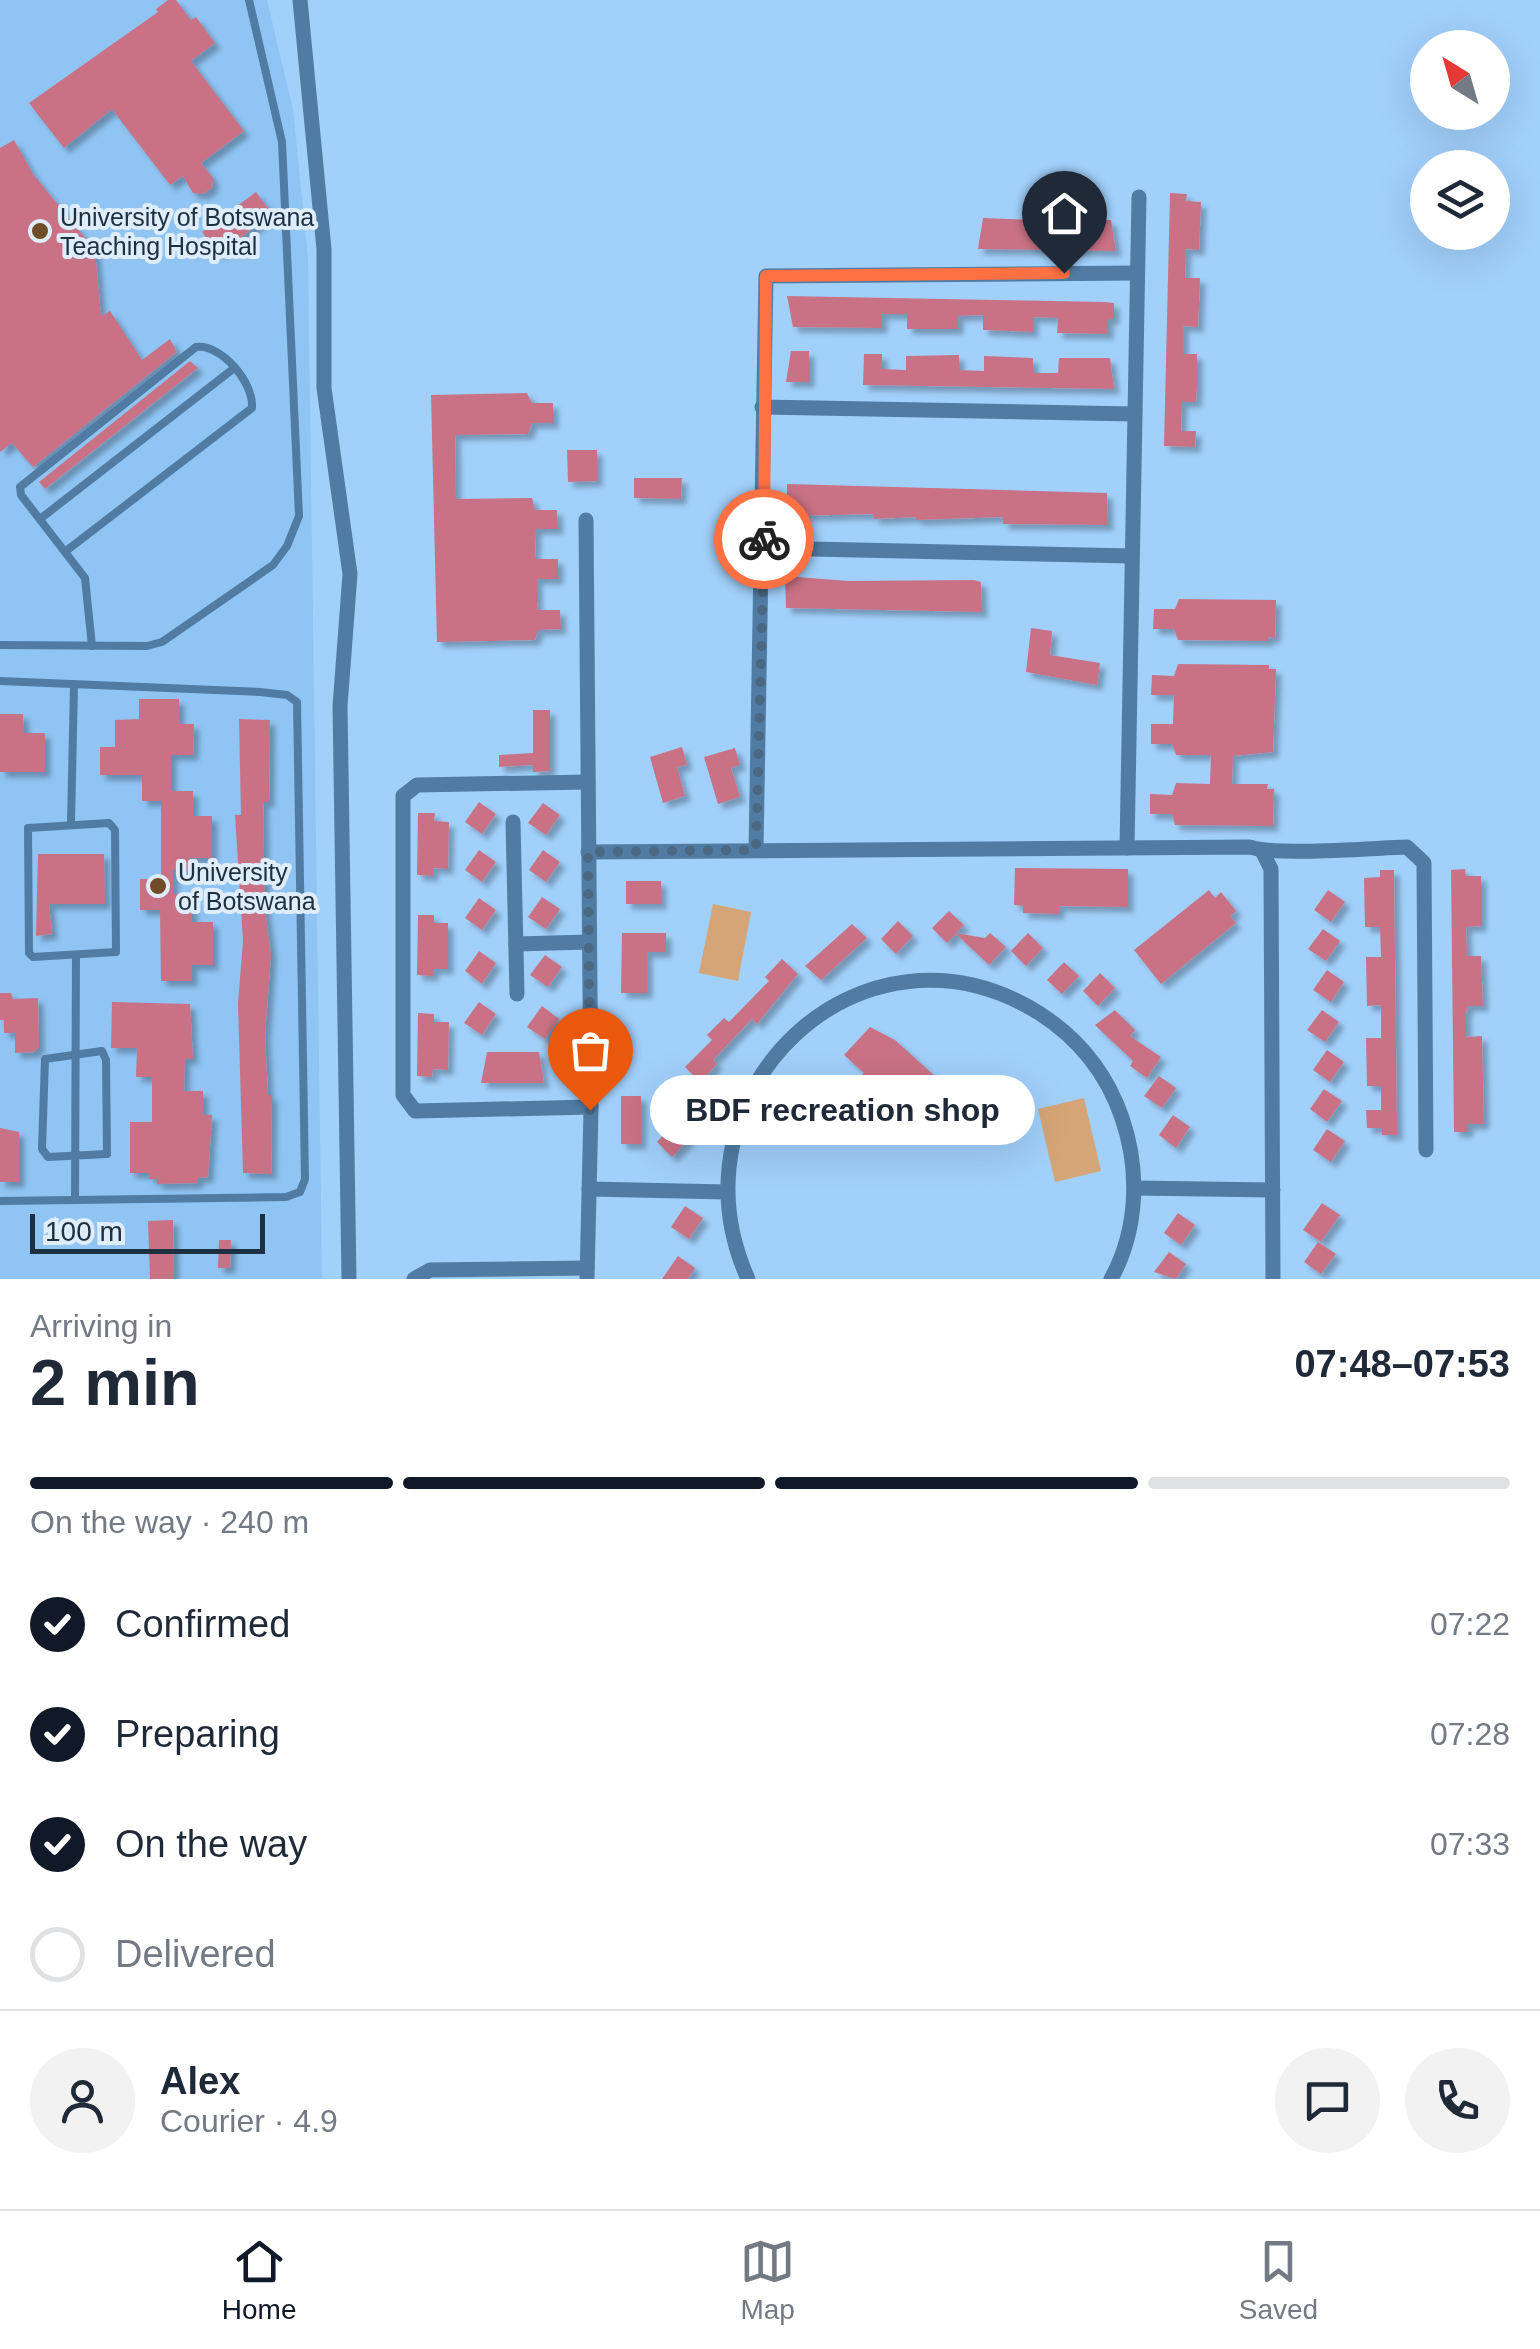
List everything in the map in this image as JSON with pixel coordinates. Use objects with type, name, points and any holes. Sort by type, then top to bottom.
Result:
[{"type":"street","points":[[300,0],[324,248],[324,388],[350,574],[340,706],[349,1279]]},
{"type":"street","points":[[1127,848],[1138,197]]},
{"type":"street","points":[[756,850],[766,276],[1137,273]]},
{"type":"street","points":[[762,407],[1134,414]]},
{"type":"street","points":[[414,1279],[430,1270],[587,1274],[590,1107],[586,520]]},
{"type":"street","points":[[764,548],[1132,556]]},
{"type":"street","points":[[588,782],[412,787],[401,802],[407,1105],[416,1111],[590,1107]]},
{"type":"street","points":[[513,822],[516,994]]},
{"type":"street","points":[[588,852],[1250,847],[1263,853],[1286,848],[1407,847],[1424,863],[1426,1150]]},
{"type":"street","points":[[1263,853],[1271,869],[1273,1279]]},
{"type":"street","points":[[516,944],[589,942]]},
{"type":"street","points":[[748,1279],[732,1236],[726,1192],[730,1146],[744,1102],[768,1062],[790,1039],[840,1003],[883,987],[929,981],[976,986],[1019,1001],[1059,1026],[1092,1058],[1116,1098],[1130,1142],[1135,1188],[1130,1228],[1111,1279]]},
{"type":"street","points":[[1135,1188],[1273,1190]]},
{"type":"street","points":[[589,1189],[726,1192]]},
{"type":"lane","points":[[0,645],[162,642],[273,565],[287,546],[298,516],[282,142],[249,0]]},
{"type":"lane","points":[[66,551],[252,408],[252,395],[234,369],[212,349],[196,347],[24,480],[20,492],[86,578],[92,646]]},
{"type":"lane","points":[[40,519],[234,369]]},
{"type":"lane","points":[[0,682],[260,692],[288,695],[297,702],[305,1179],[300,1192],[286,1197],[0,1201]]},
{"type":"lane","points":[[71,824],[74,685]]},
{"type":"lane","points":[[113,825],[119,944],[109,956],[76,957],[28,954],[28,828],[113,825]]},
{"type":"lane","points":[[75,1200],[76,957]]},
{"type":"lane","points":[[76,1053],[106,1054],[108,1150],[103,1156],[48,1157],[42,1149],[45,1059],[76,1053]]},
{"type":"shaded area","name":"University of Botswana","points":[[0,0],[267,0],[293,110],[308,259],[322,1279],[0,1279]]},
{"type":"shaded area","points":[[713,904],[751,912],[738,981],[699,973]]},
{"type":"shaded area","points":[[1084,1098],[1101,1171],[1055,1182],[1038,1109]]},
{"type":"building","points":[[168,0],[176,0],[191,20],[196,17],[215,43],[191,61],[244,131],[201,163],[213,178],[212,188],[203,194],[193,193],[183,176],[170,185],[112,109],[64,148],[29,103],[158,12],[156,9]]},
{"type":"building","points":[[14,140],[33,174],[95,250],[101,316],[110,311],[142,360],[170,339],[177,352],[33,467],[12,443],[0,452],[0,148]]},
{"type":"building","points":[[256,192],[272,214],[219,254],[202,232]]},
{"type":"building","points":[[1170,193],[1187,194],[1186,201],[1201,202],[1199,250],[1186,249],[1185,278],[1200,278],[1198,327],[1183,326],[1183,354],[1197,354],[1197,386],[1196,402],[1182,402],[1181,431],[1196,431],[1195,447],[1164,446]]},
{"type":"building","points":[[983,218],[1035,220],[1035,235],[1061,235],[1061,221],[1111,220],[1116,251],[978,249]]},
{"type":"building","points":[[787,296],[1104,302],[1114,303],[1114,319],[1108,319],[1108,334],[1057,333],[1058,318],[1033,317],[1033,332],[983,330],[983,315],[958,316],[958,329],[907,329],[907,314],[882,314],[882,328],[793,327]]},
{"type":"building","points":[[791,351],[809,351],[809,382],[786,382]]},
{"type":"building","points":[[864,354],[882,354],[882,369],[906,370],[906,356],[959,355],[959,370],[984,371],[984,356],[1033,358],[1033,373],[1058,373],[1059,358],[1110,358],[1114,389],[863,385]]},
{"type":"building","points":[[190,361],[198,368],[45,489],[39,482]]},
{"type":"building","points":[[527,393],[532,403],[553,403],[553,423],[532,423],[528,434],[455,435],[456,499],[532,498],[535,510],[557,510],[558,529],[536,529],[535,553],[536,559],[558,559],[558,579],[537,579],[537,603],[538,610],[560,610],[561,629],[538,630],[535,640],[437,642],[431,395]]},
{"type":"building","points":[[567,450],[597,450],[597,481],[568,482]]},
{"type":"building","points":[[634,478],[682,478],[681,499],[634,498]]},
{"type":"building","points":[[787,484],[1107,493],[1108,525],[1003,524],[1003,517],[916,520],[874,519],[874,514],[787,516]]},
{"type":"building","points":[[785,576],[848,581],[974,580],[981,582],[982,612],[786,608]]},
{"type":"building","points":[[1179,599],[1276,600],[1275,638],[1178,640],[1174,629],[1153,629],[1154,609],[1175,609]]},
{"type":"building","points":[[1031,628],[1052,631],[1050,655],[1100,663],[1097,685],[1026,672]]},
{"type":"building","points":[[1178,664],[1269,665],[1269,669],[1276,669],[1273,752],[1233,756],[1232,784],[1268,784],[1267,789],[1274,789],[1273,826],[1175,825],[1172,814],[1150,814],[1150,794],[1172,795],[1176,783],[1210,784],[1211,755],[1176,755],[1172,744],[1151,744],[1151,724],[1173,724],[1174,695],[1151,695],[1152,675],[1174,676]]},
{"type":"building","points":[[139,699],[179,699],[179,724],[194,724],[193,755],[171,755],[171,791],[193,791],[193,816],[212,816],[212,858],[189,858],[189,870],[173,870],[173,894],[192,894],[192,922],[213,922],[213,965],[192,965],[192,981],[161,981],[160,910],[140,910],[140,879],[161,879],[161,801],[142,801],[142,775],[100,775],[100,747],[115,747],[115,720],[139,719]]},
{"type":"building","points":[[533,710],[550,710],[550,771],[533,772],[533,765],[499,767],[499,755],[533,753]]},
{"type":"building","points":[[0,714],[23,714],[24,733],[45,733],[45,772],[0,772]]},
{"type":"building","points":[[239,719],[270,720],[269,802],[263,802],[265,910],[271,954],[265,1036],[268,1095],[272,1095],[271,1174],[243,1173],[238,1003],[243,941],[235,815],[241,815]]},
{"type":"building","points":[[682,747],[687,765],[677,767],[685,796],[663,803],[650,757]]},
{"type":"building","points":[[735,748],[740,765],[731,768],[740,797],[718,804],[704,757]]},
{"type":"building","points":[[479,802],[496,814],[482,834],[465,822]]},
{"type":"building","points":[[543,803],[560,815],[546,835],[528,823]]},
{"type":"building","points":[[418,813],[435,813],[434,821],[449,822],[448,869],[433,868],[433,876],[417,875]]},
{"type":"building","points":[[479,850],[496,862],[482,882],[465,870]]},
{"type":"building","points":[[543,850],[560,862],[546,882],[529,870]]},
{"type":"building","points":[[38,854],[104,854],[105,904],[49,904],[52,934],[36,936]]},
{"type":"building","points":[[1015,868],[1128,869],[1128,907],[1059,906],[1059,914],[1023,913],[1023,906],[1014,905]]},
{"type":"building","points":[[1465,869],[1466,876],[1481,876],[1481,926],[1466,927],[1467,956],[1481,956],[1483,1006],[1468,1006],[1466,1037],[1482,1036],[1484,1124],[1468,1124],[1468,1132],[1454,1132],[1451,870]]},
{"type":"building","points":[[1380,870],[1394,870],[1397,1135],[1382,1135],[1382,1128],[1367,1128],[1366,1110],[1381,1110],[1381,1086],[1367,1086],[1366,1038],[1381,1038],[1381,1005],[1367,1006],[1366,957],[1381,957],[1380,927],[1365,927],[1364,878],[1380,877]]},
{"type":"building","points":[[626,881],[661,881],[661,904],[626,904]]},
{"type":"building","points":[[1209,890],[1215,898],[1221,892],[1236,911],[1230,916],[1236,923],[1161,984],[1134,950]]},
{"type":"building","points":[[1328,890],[1345,902],[1331,922],[1314,910]]},
{"type":"building","points":[[542,897],[560,909],[546,929],[528,917]]},
{"type":"building","points":[[479,898],[496,910],[482,930],[465,918]]},
{"type":"building","points":[[949,911],[964,925],[956,933],[985,938],[990,933],[1006,947],[989,965],[956,934],[947,943],[932,928]]},
{"type":"building","points":[[418,915],[434,915],[434,923],[448,923],[448,969],[433,969],[433,976],[417,975]]},
{"type":"building","points":[[898,921],[913,936],[896,954],[881,939]]},
{"type":"building","points":[[852,924],[867,938],[821,980],[805,966]]},
{"type":"building","points":[[1323,929],[1340,941],[1326,961],[1308,949]]},
{"type":"building","points":[[622,933],[666,933],[666,952],[647,952],[647,993],[621,993]]},
{"type":"building","points":[[1028,933],[1043,948],[1026,966],[1011,951]]},
{"type":"building","points":[[479,951],[496,963],[482,984],[465,971]]},
{"type":"building","points":[[545,955],[562,967],[548,987],[530,975]]},
{"type":"building","points":[[782,959],[798,974],[757,1024],[752,1019],[713,1060],[717,1064],[700,1082],[685,1067],[712,1040],[707,1035],[724,1018],[729,1022],[769,981],[765,977]]},
{"type":"building","points":[[1064,962],[1079,976],[1062,994],[1047,980]]},
{"type":"building","points":[[1327,970],[1344,982],[1331,1002],[1313,990]]},
{"type":"building","points":[[1100,973],[1115,988],[1098,1006],[1083,991]]},
{"type":"building","points":[[0,993],[11,993],[13,999],[38,998],[39,1047],[34,1052],[15,1053],[15,1033],[4,1033],[4,1020],[0,1020]]},
{"type":"building","points":[[112,1002],[190,1004],[193,1059],[185,1059],[184,1091],[203,1091],[203,1115],[212,1115],[208,1177],[198,1178],[198,1183],[157,1184],[157,1179],[149,1179],[149,1173],[130,1173],[130,1122],[152,1122],[152,1077],[136,1077],[137,1048],[111,1048]]},
{"type":"building","points":[[479,1002],[496,1014],[482,1035],[464,1023]]},
{"type":"building","points":[[542,1006],[559,1019],[545,1039],[527,1027]]},
{"type":"building","points":[[1115,1010],[1135,1030],[1130,1036],[1161,1057],[1147,1078],[1130,1066],[1133,1061],[1095,1025]]},
{"type":"building","points":[[1322,1010],[1339,1022],[1325,1042],[1307,1030]]},
{"type":"building","points":[[418,1013],[434,1014],[434,1022],[449,1022],[448,1070],[433,1069],[432,1077],[417,1076]]},
{"type":"building","points":[[870,1027],[895,1040],[949,1089],[907,1133],[854,1084],[864,1073],[844,1055]]},
{"type":"building","points":[[1327,1050],[1344,1062],[1330,1082],[1313,1070]]},
{"type":"building","points":[[487,1052],[539,1052],[544,1083],[481,1083]]},
{"type":"building","points":[[1159,1076],[1176,1088],[1162,1108],[1144,1096]]},
{"type":"building","points":[[685,1085],[701,1100],[684,1117],[668,1103]]},
{"type":"building","points":[[1324,1089],[1342,1101],[1327,1122],[1310,1109]]},
{"type":"building","points":[[621,1096],[641,1096],[641,1144],[621,1144]]},
{"type":"building","points":[[1173,1115],[1190,1127],[1176,1148],[1159,1135]]},
{"type":"building","points":[[674,1124],[689,1139],[672,1157],[657,1142]]},
{"type":"building","points":[[0,1128],[19,1132],[19,1182],[0,1182]]},
{"type":"building","points":[[1327,1129],[1345,1141],[1331,1162],[1313,1150]]},
{"type":"building","points":[[1322,1203],[1340,1215],[1321,1242],[1303,1230]]},
{"type":"building","points":[[685,1206],[703,1218],[689,1239],[671,1227]]},
{"type":"building","points":[[1178,1213],[1195,1225],[1181,1245],[1164,1233]]},
{"type":"building","points":[[173,1220],[174,1279],[150,1279],[148,1221]]},
{"type":"building","points":[[219,1240],[231,1240],[230,1268],[218,1268]]},
{"type":"building","points":[[1318,1242],[1336,1254],[1321,1274],[1304,1262]]},
{"type":"building","points":[[1169,1252],[1186,1264],[1176,1279],[1154,1272]]},
{"type":"building","points":[[678,1256],[695,1268],[688,1279],[662,1279]]},
{"type":"way so far","points":[[590,1110],[588,852],[756,850],[764,539]]},
{"type":"place","name":"University of Botswana Teaching Hospital","points":[[40,231]]},
{"type":"place","name":"University of Botswana","points":[[158,886]]},
{"type":"place","name":"BDF recreation shop","points":[[590,1110]]},
{"type":"route","points":[[764,539],[762,407],[766,276],[1064,273]]}]
